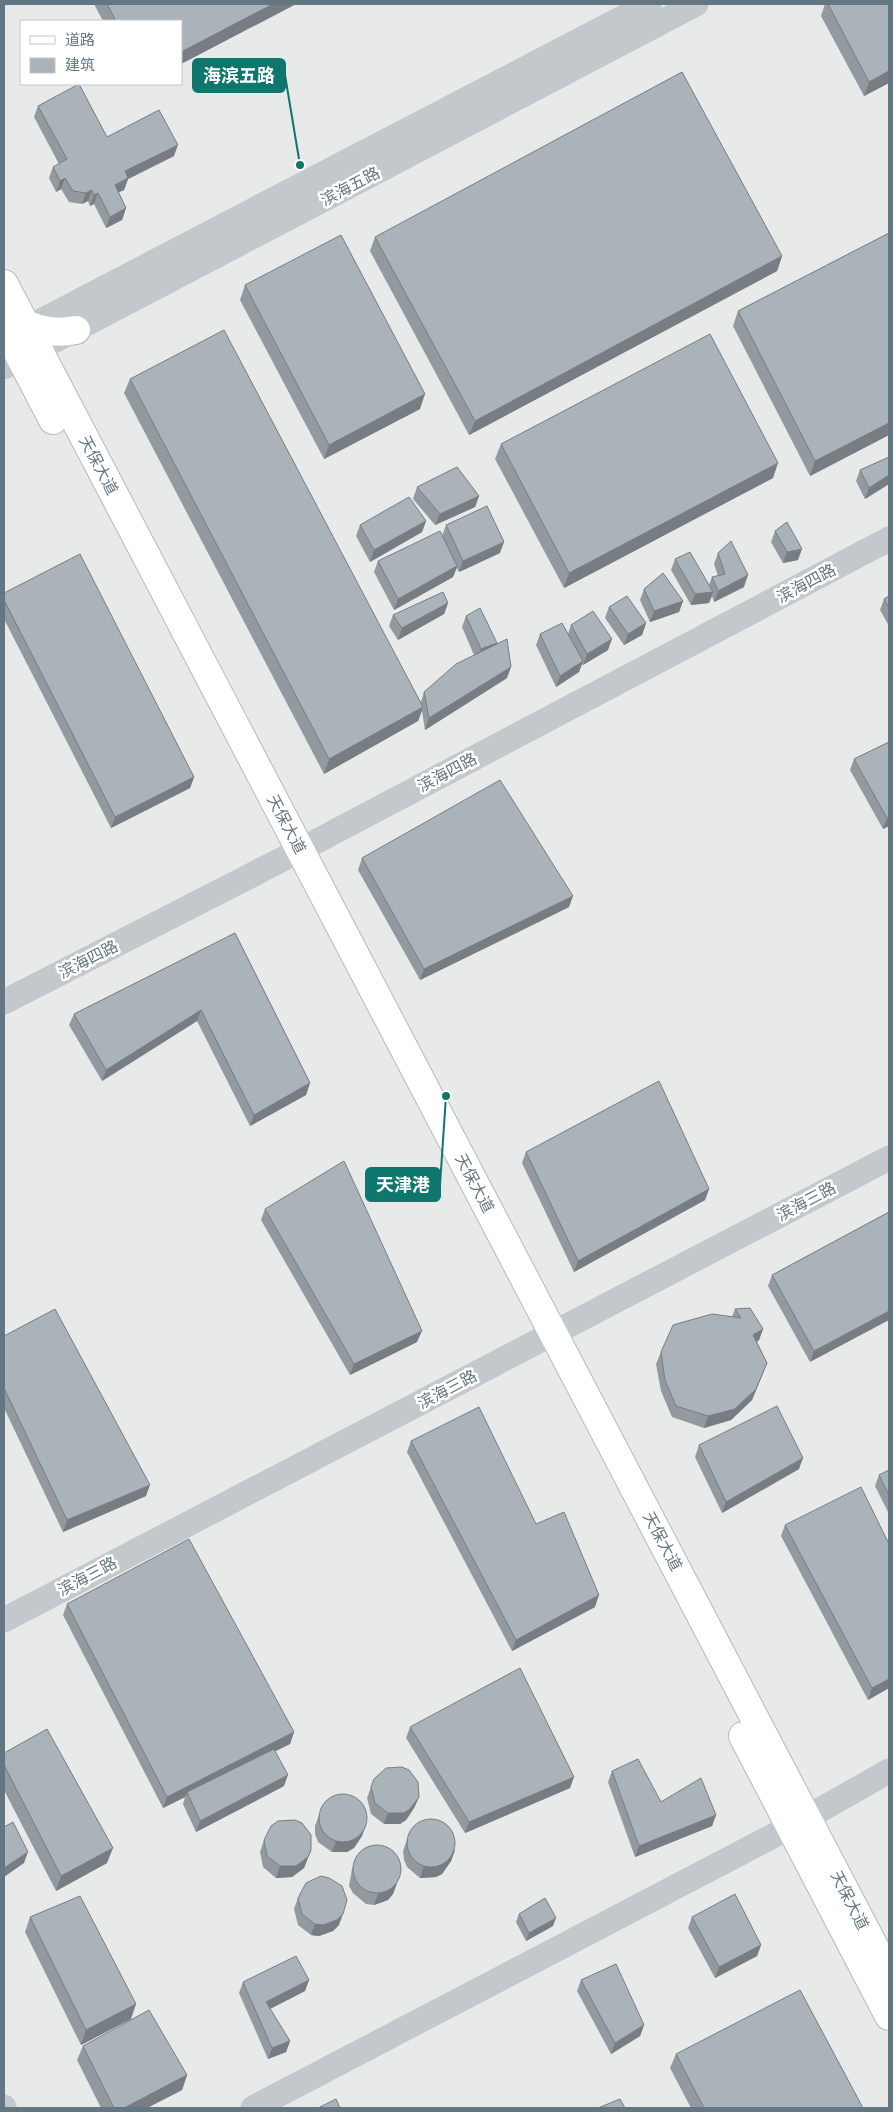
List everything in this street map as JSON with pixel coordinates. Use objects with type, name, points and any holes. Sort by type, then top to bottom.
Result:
[{"type":"main road","points":[[15,329],[50,332],[71,319]]},
{"type":"main road","name":"天保大道","points":[[15,329],[546,1337],[798,1822],[889,2016]]},
{"type":"main road","name":"天保大道","points":[[798,1822],[889,1975]]},
{"type":"street","name":"滨海五路","points":[[71,319],[649,4]]},
{"type":"street","name":"滨海五路","points":[[71,319],[696,4]]},
{"type":"street","points":[[15,329],[22,304],[36,310],[50,310],[71,319]]},
{"type":"street","name":"滨海四路","points":[[4,1002],[292,854],[889,539]]},
{"type":"street","name":"滨海三路","points":[[4,1620],[889,1158]]},
{"type":"street","points":[[253,2108],[798,1822],[889,1771]]},
{"type":"shaded area","points":[[4,4],[889,4],[889,2108],[4,2108]]},
{"type":"building","points":[[107,4],[273,4],[182,51],[182,20],[115,20]]},
{"type":"building","points":[[828,4],[889,4],[889,71],[869,82]]},
{"type":"building","points":[[682,72],[782,256],[475,421],[375,237]]},
{"type":"building","points":[[80,85],[107,137],[159,110],[178,145],[125,171],[128,178],[115,185],[126,208],[110,217],[98,193],[94,195],[92,190],[86,193],[73,191],[65,178],[60,181],[53,167],[67,159],[38,106]]},
{"type":"building","points":[[889,233],[889,423],[815,461],[738,311]]},
{"type":"building","points":[[341,235],[425,394],[329,445],[245,285]]},
{"type":"building","points":[[224,330],[423,707],[329,759],[130,379]]},
{"type":"building","points":[[710,334],[778,463],[569,573],[501,444]]},
{"type":"building","points":[[889,457],[889,475],[869,488],[860,470]]},
{"type":"building","points":[[457,467],[479,496],[440,514],[417,487]]},
{"type":"building","points":[[409,497],[426,521],[374,550],[360,525]]},
{"type":"building","points":[[487,506],[504,542],[463,561],[446,525]]},
{"type":"building","points":[[787,522],[802,549],[787,552],[775,531]]},
{"type":"building","points":[[440,531],[457,566],[398,599],[378,561]]},
{"type":"building","points":[[731,541],[748,575],[718,591],[712,577],[725,574],[718,553]]},
{"type":"building","points":[[690,552],[713,592],[695,594],[675,559]]},
{"type":"building","points":[[80,554],[194,777],[115,817],[4,600],[4,593]]},
{"type":"building","points":[[663,573],[683,601],[654,611],[644,589]]},
{"type":"building","points":[[443,592],[448,603],[402,628],[393,615]]},
{"type":"building","points":[[627,596],[646,623],[628,634],[609,607]]},
{"type":"building","points":[[889,596],[889,608],[884,599]]},
{"type":"building","points":[[480,608],[497,643],[481,649],[466,616]]},
{"type":"building","points":[[593,611],[612,639],[587,654],[571,625]]},
{"type":"building","points":[[562,623],[583,661],[560,676],[540,634]]},
{"type":"building","points":[[507,639],[511,667],[429,718],[424,692],[456,664]]},
{"type":"building","points":[[889,742],[889,817],[887,818],[854,759]]},
{"type":"building","points":[[500,780],[573,896],[424,969],[362,858]]},
{"type":"building","points":[[235,933],[310,1083],[254,1115],[201,1010],[106,1070],[74,1014]]},
{"type":"building","points":[[659,1081],[709,1189],[578,1261],[526,1152]]},
{"type":"building","points":[[344,1161],[422,1331],[354,1364],[265,1209]]},
{"type":"building","points":[[889,1212],[889,1311],[814,1351],[772,1275]]},
{"type":"building","points":[[750,1308],[763,1329],[753,1335],[767,1363],[756,1389],[735,1409],[708,1416],[676,1406],[665,1380],[661,1352],[673,1325],[712,1314],[741,1318],[735,1309]]},
{"type":"building","points":[[55,1309],[150,1485],[67,1520],[4,1388],[4,1336]]},
{"type":"building","points":[[777,1406],[803,1458],[726,1502],[699,1445]]},
{"type":"building","points":[[479,1407],[536,1524],[564,1512],[599,1595],[516,1640],[411,1441]]},
{"type":"building","points":[[889,1470],[889,1495],[879,1475]]},
{"type":"building","points":[[861,1487],[889,1544],[889,1679],[872,1688],[785,1525]]},
{"type":"building","points":[[189,1539],[294,1732],[167,1797],[67,1604]]},
{"type":"building","points":[[520,1668],[574,1777],[469,1822],[410,1727]]},
{"type":"building","points":[[47,1729],[113,1848],[61,1876],[4,1765],[4,1753]]},
{"type":"building","points":[[274,1749],[288,1775],[200,1821],[187,1792]]},
{"type":"building","points":[[638,1759],[661,1802],[701,1778],[716,1815],[639,1846],[612,1771]]},
{"type":"building","points":[[402,1767],[409,1770],[418,1782],[419,1797],[410,1809],[404,1813],[388,1813],[375,1803],[371,1787],[374,1779],[386,1768]]},
{"type":"building","points":[[343,1794],[352,1796],[360,1801],[365,1809],[367,1818],[365,1827],[360,1835],[352,1840],[343,1842],[334,1840],[326,1835],[321,1827],[319,1818],[321,1809],[326,1801],[334,1796]]},
{"type":"building","points":[[431,1819],[440,1821],[448,1826],[453,1834],[455,1843],[453,1852],[448,1860],[440,1865],[431,1867],[422,1865],[414,1860],[409,1852],[407,1843],[409,1834],[414,1826],[422,1821]]},
{"type":"building","points":[[295,1820],[302,1823],[311,1835],[311,1850],[308,1857],[296,1866],[280,1866],[267,1856],[264,1840],[271,1826],[278,1821]]},
{"type":"building","points":[[13,1822],[28,1852],[4,1868],[4,1827]]},
{"type":"building","points":[[377,1845],[386,1847],[394,1852],[399,1860],[401,1869],[399,1878],[394,1886],[386,1891],[377,1893],[368,1891],[360,1886],[355,1878],[353,1869],[355,1860],[360,1852],[368,1847]]},
{"type":"building","points":[[321,1876],[329,1878],[342,1886],[347,1900],[343,1914],[337,1920],[323,1925],[315,1924],[302,1914],[298,1898],[306,1883]]},
{"type":"building","points":[[735,1894],[761,1945],[719,1967],[692,1917]]},
{"type":"building","points":[[80,1896],[136,2004],[86,2030],[30,1917]]},
{"type":"building","points":[[545,1898],[556,1918],[529,1933],[519,1914]]},
{"type":"building","points":[[296,1956],[309,1980],[266,2002],[290,2041],[272,2048],[243,1982]]},
{"type":"building","points":[[616,1964],[644,2025],[615,2043],[581,1980]]},
{"type":"building","points":[[800,1990],[863,2108],[704,2108],[676,2054]]},
{"type":"building","points":[[149,2010],[187,2075],[124,2108],[114,2108],[83,2046]]},
{"type":"building","points":[[336,2099],[340,2108],[318,2108]]},
{"type":"building","points":[[620,2099],[625,2108],[598,2108]]},
{"type":"place","name":"海滨五路","points":[[300,165]]},
{"type":"place","name":"天津港","points":[[446,1096]]}]
